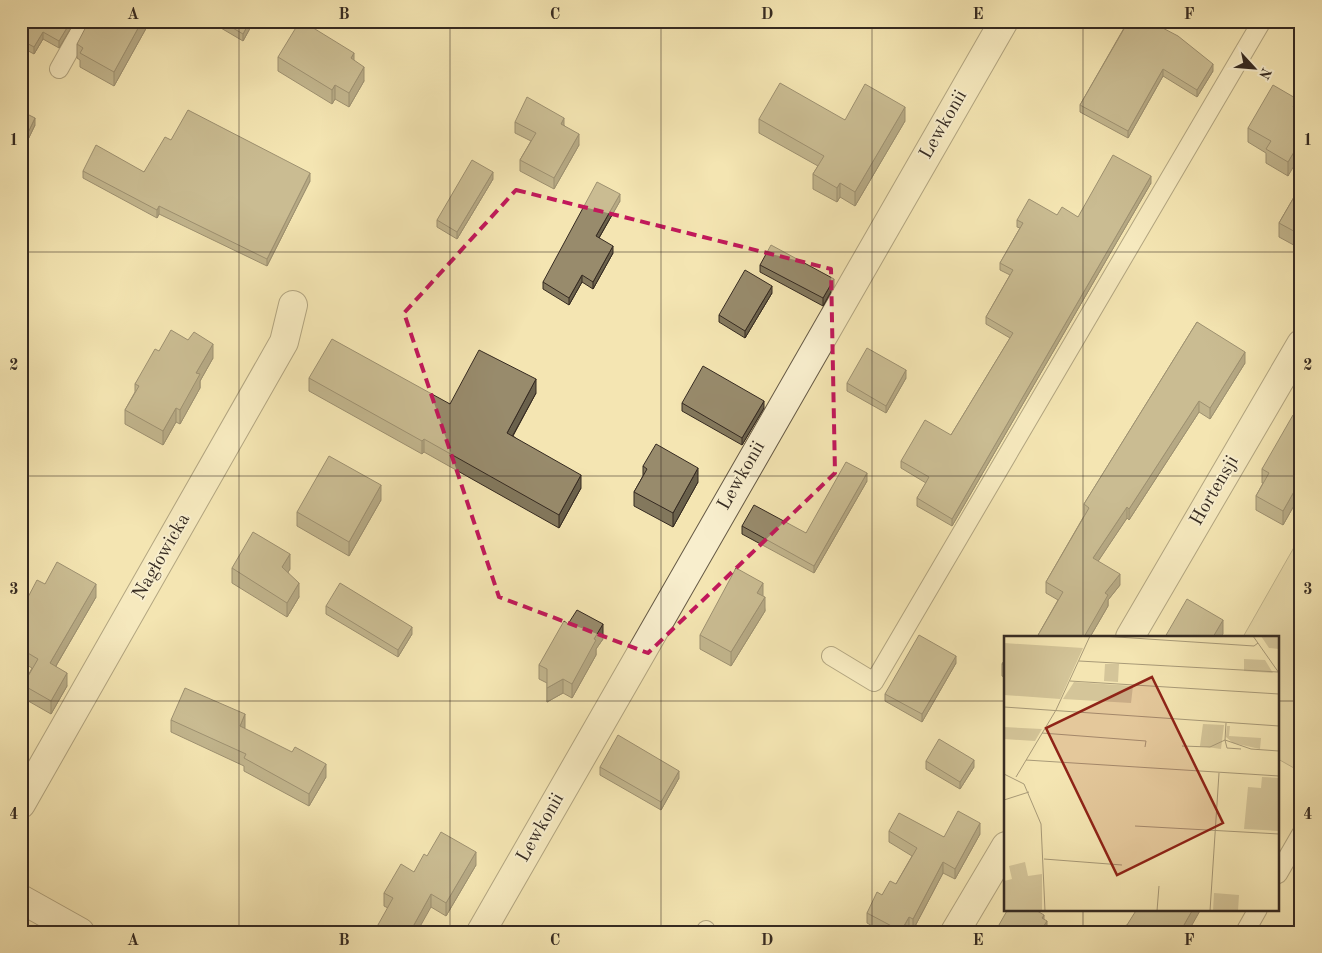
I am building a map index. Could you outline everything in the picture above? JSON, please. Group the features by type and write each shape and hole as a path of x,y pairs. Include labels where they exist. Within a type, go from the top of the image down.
{"street":[{"name":"Lewkonii","path":"481,932 1004,21"},
{"name":"Nagłowicka","path":"21,804 284,342 293,305"},
{"name":"Hortensji","path":"1131,636 1301,344"},
{"path":"955,932 1004,849"},
{"path":"21,898 80,932"}],"lane":[{"path":"59,69 86,21"},
{"path":"831,656 874,682 1262,21"},
{"path":"1280,871 1301,834"},
{"path":"1245,932 1257,910"}],"highlighted area":[{"path":"516,190 831,269 835,473 648,653 499,597 404,313"}],"shaded area":[{"path":"1301,535 1301,772 1280,760 1280,636 1244,636"}],"building":[{"path":"21,21 71,21 59,41 43,32 34,47 21,40"},
{"path":"89,21 142,21 114,72 80,53 83,48 77,44"},
{"path":"221,21 250,21 243,34"},
{"path":"300,21 354,53 351,58 364,67 349,93 335,85 332,90 278,57"},
{"path":"1126,21 1159,21 1157,25 1178,36 1213,64 1197,90 1163,69 1128,131 1080,105 1128,22"},
{"path":"780,83 845,120 865,84 905,107 855,192 840,183 837,188 813,174 824,156 759,119"},
{"path":"1273,85 1297,99 1293,107 1301,111 1301,140 1288,162 1266,149 1271,141 1248,128"},
{"path":"527,97 564,118 561,124 579,134 554,178 520,160 536,133 515,122"},
{"path":"188,110 310,173 267,259 159,206 157,210 83,171 96,145 144,172 165,137 171,140"},
{"path":"21,111 35,118 23,143 21,142"},
{"path":"1113,155 1151,176 952,519 917,498 929,477 901,461 925,420 951,435 1013,333 986,317 1013,270 1000,263 1023,223 1017,220 1029,199 1057,215 1062,207 1078,217"},
{"path":"472,160 493,172 457,232 437,220"},
{"path":"597,182 620,194 596,236 613,246 593,282 582,275 569,298 543,282"},
{"path":"1301,185 1301,235 1279,223"},
{"path":"771,245 834,279 823,298 760,265"},
{"path":"745,270 772,286 745,331 719,315"},
{"path":"1197,322 1245,352 1210,408 1199,401 1129,509 1127,507 1093,558 1120,574 1105,593 1108,595 1085,636 1038,636 1063,592 1046,582 1089,508 1084,504"},
{"path":"171,330 188,340 194,332 213,344 196,373 200,374 180,410 176,408 163,431 125,410 139,386 135,384 155,349 159,351"},
{"path":"332,339 450,404 479,350 536,379 507,433 581,475 559,515 424,439 422,441 309,378"},
{"path":"867,348 906,370 886,406 847,383"},
{"path":"703,366 764,401 742,438 682,403"},
{"path":"1293,415 1301,420 1301,485 1298,489 1296,488 1283,511 1256,496 1269,473 1262,469"},
{"path":"656,444 698,468 673,513 634,492 647,469 643,466"},
{"path":"329,456 381,485 349,542 297,512"},
{"path":"846,462 867,473 814,566 742,526 754,505 806,533"},
{"path":"253,532 290,554 282,567 299,583 287,603 232,568"},
{"path":"57,562 96,584 50,663 67,673 51,701 23,685 38,659 21,649 21,598 26,601 37,580 45,584"},
{"path":"736,568 763,583 757,593 765,597 731,652 700,635"},
{"path":"340,583 412,627 398,650 326,606"},
{"path":"1187,599 1223,620 1214,636 1166,636"},
{"path":"577,610 603,624 572,684 563,679 547,688 547,669 539,665 564,621 568,624"},
{"path":"919,635 956,656 922,714 885,694"},
{"path":"185,688 245,714 240,726 292,752 295,747 326,764 309,794 244,758 246,754 171,720"},
{"path":"618,735 679,771 661,802 600,767"},
{"path":"939,739 974,760 960,782 926,761"},
{"path":"958,811 980,823 955,869 943,862 913,919 909,917 901,931 867,913 877,892 882,895 890,881 896,884 917,848 889,831 899,813 944,837"},
{"path":"441,832 476,852 446,903 431,894 410,932 374,932 393,898 384,893 401,864 414,872 424,854 427,856"},
{"path":"1007,910 1036,910 1044,915 1042,918 1047,921 1040,932 995,932"},
{"path":"1136,910 1192,910 1180,932 1107,932 1127,925"},
{"path":"1296,920 1301,923 1301,932 1290,932"}]}
